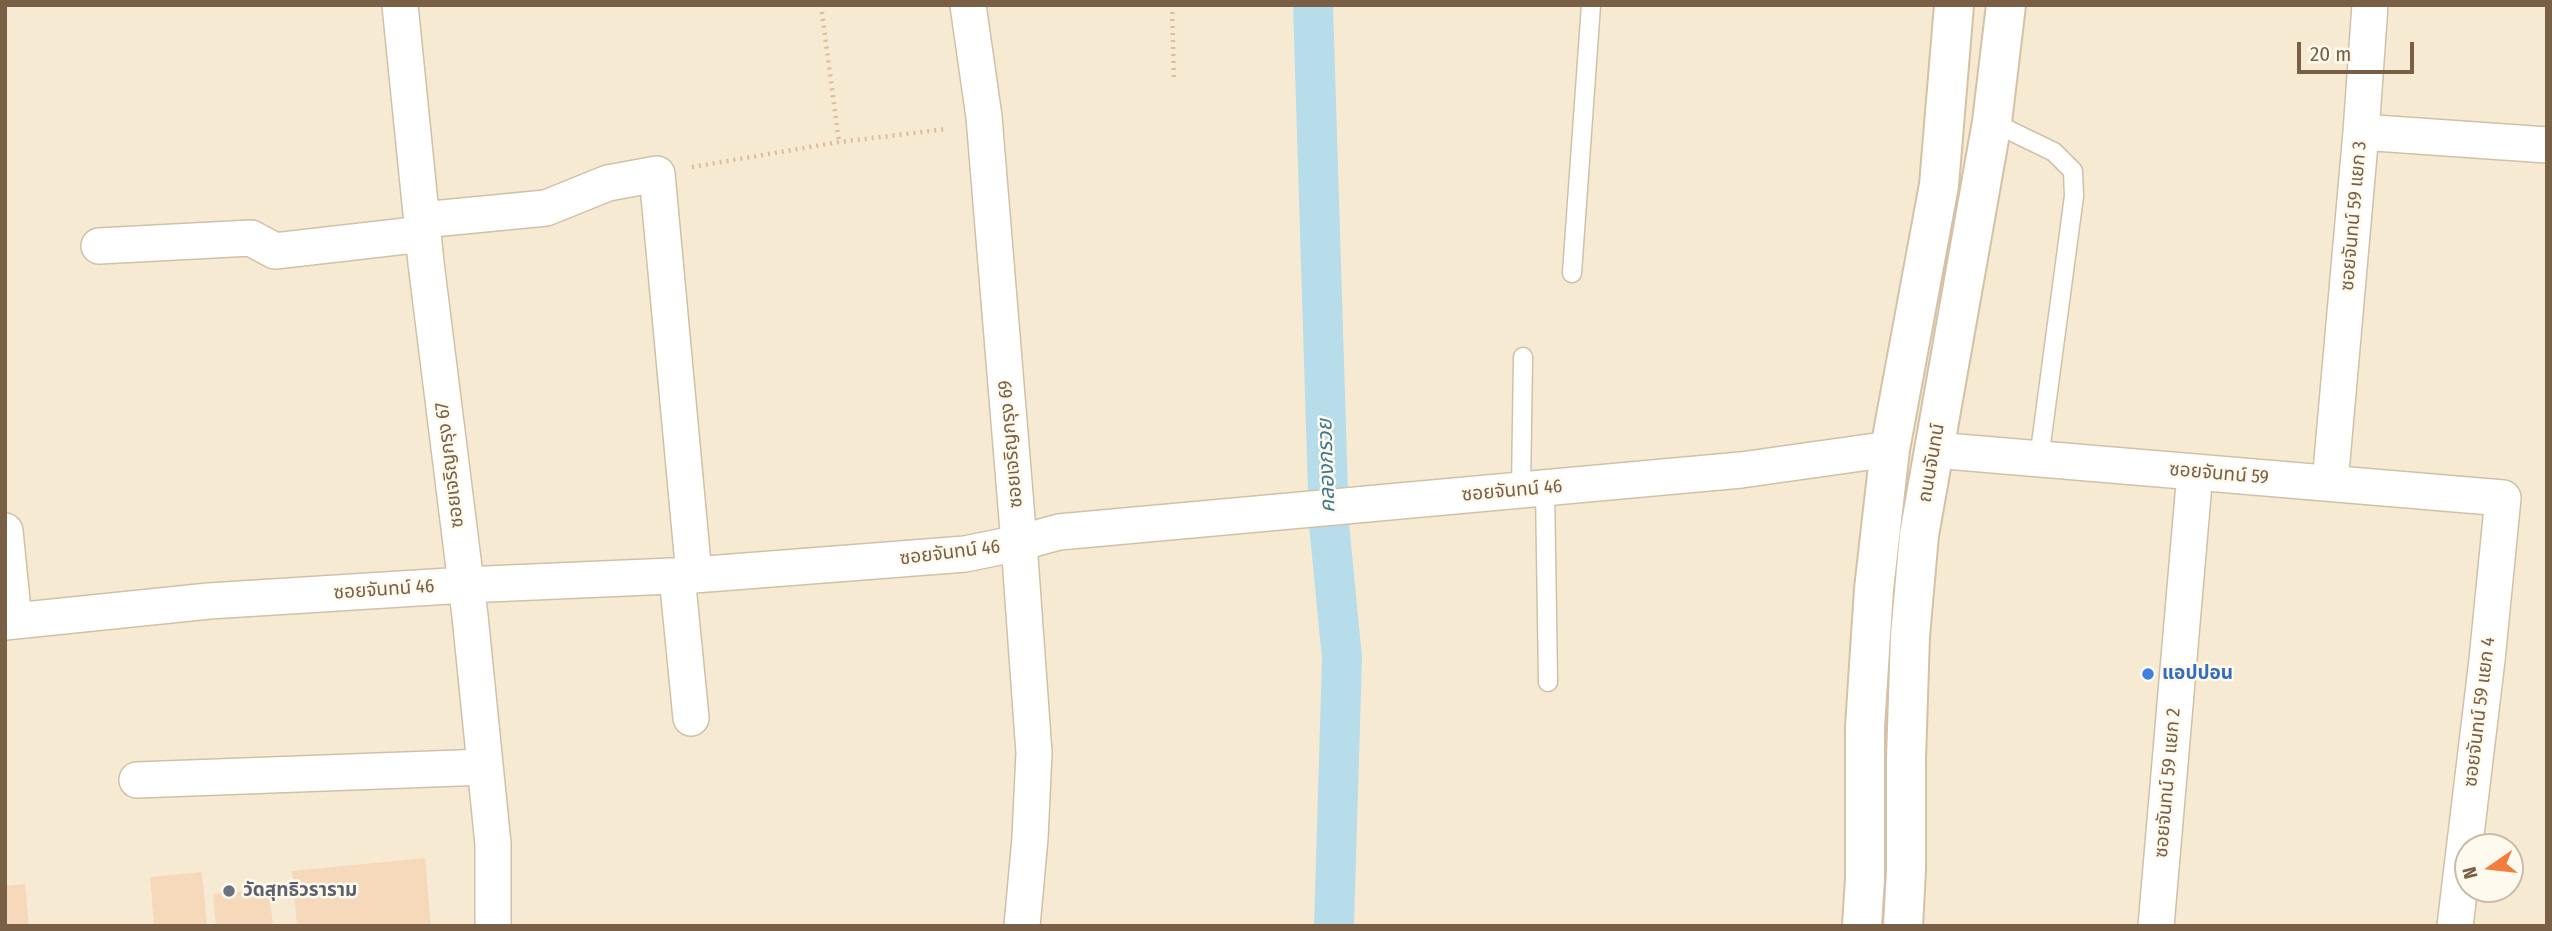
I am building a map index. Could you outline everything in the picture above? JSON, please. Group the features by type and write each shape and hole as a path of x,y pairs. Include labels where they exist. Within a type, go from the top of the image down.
{"main road":[{"path":"1862,926 1865,878 1865,727 1874,589 1891,449 1939,185 1954,5"},
{"name":"ถนนจันทน์","path":"1903,926 1910,636 1919,535 1992,122 2006,5"},
{"path":"1891,449 1934,450"}],"street":[{"name":"ซอยเจริญกรุง 67","path":"400,5 422,227 485,766 492,844 493,926"},
{"name":"ซอยเจริญกรุง 69","path":"968,5 984,117 1020,543 1034,753 1022,926"},
{"path":"2361,132 2370,5"},
{"name":"ซอยจันทน์ 59 แยก 3","path":"2330,483 2361,132 2547,145"},
{"path":"99,246 251,238 275,251 546,208 608,183 657,174 686,575 691,718"},
{"name":"ซอยจันทน์ 46","path":"9,622 209,600 686,575 965,554 1059,532 1741,470 1891,449"},
{"name":"ซอยจันทน์ 59","path":"1934,450 2503,498"},
{"name":"ซอยจันทน์ 59 แยก 2","path":"2156,926 2194,472"},
{"name":"ซอยจันทน์ 59 แยก 4","path":"2455,926 2487,660 2503,498"},
{"path":"5,531 9,622"},
{"path":"137,780 485,766"}],"lane":[{"path":"1572,273 1591,5"},
{"path":"1992,122 2054,152 2073,171 2074,196 2039,459"},
{"path":"1523,357 1548,682"}],"path":[{"path":"821,5 839,142"},
{"path":"1172,5 1174,79"},
{"path":"657,174 839,142 955,128"}],"shaded area":[{"path":"5,5 2547,5 2547,926 5,926"}],"building":[{"path":"425,858 431,926 297,926 292,871"},
{"path":"202,872 207,926 154,926 150,877"},
{"path":"25,884 29,926 5,926 5,886"},
{"path":"269,889 273,926 216,926 213,894"}],"waterway":[{"name":"คลองกรวย","path":"1313,5 1329,524 1342,658 1334,926"}],"place":[{"name":"แอปปอน","path":"2148,674"},
{"name":"วัดสุทธิวราราม","path":"229,891"}]}
